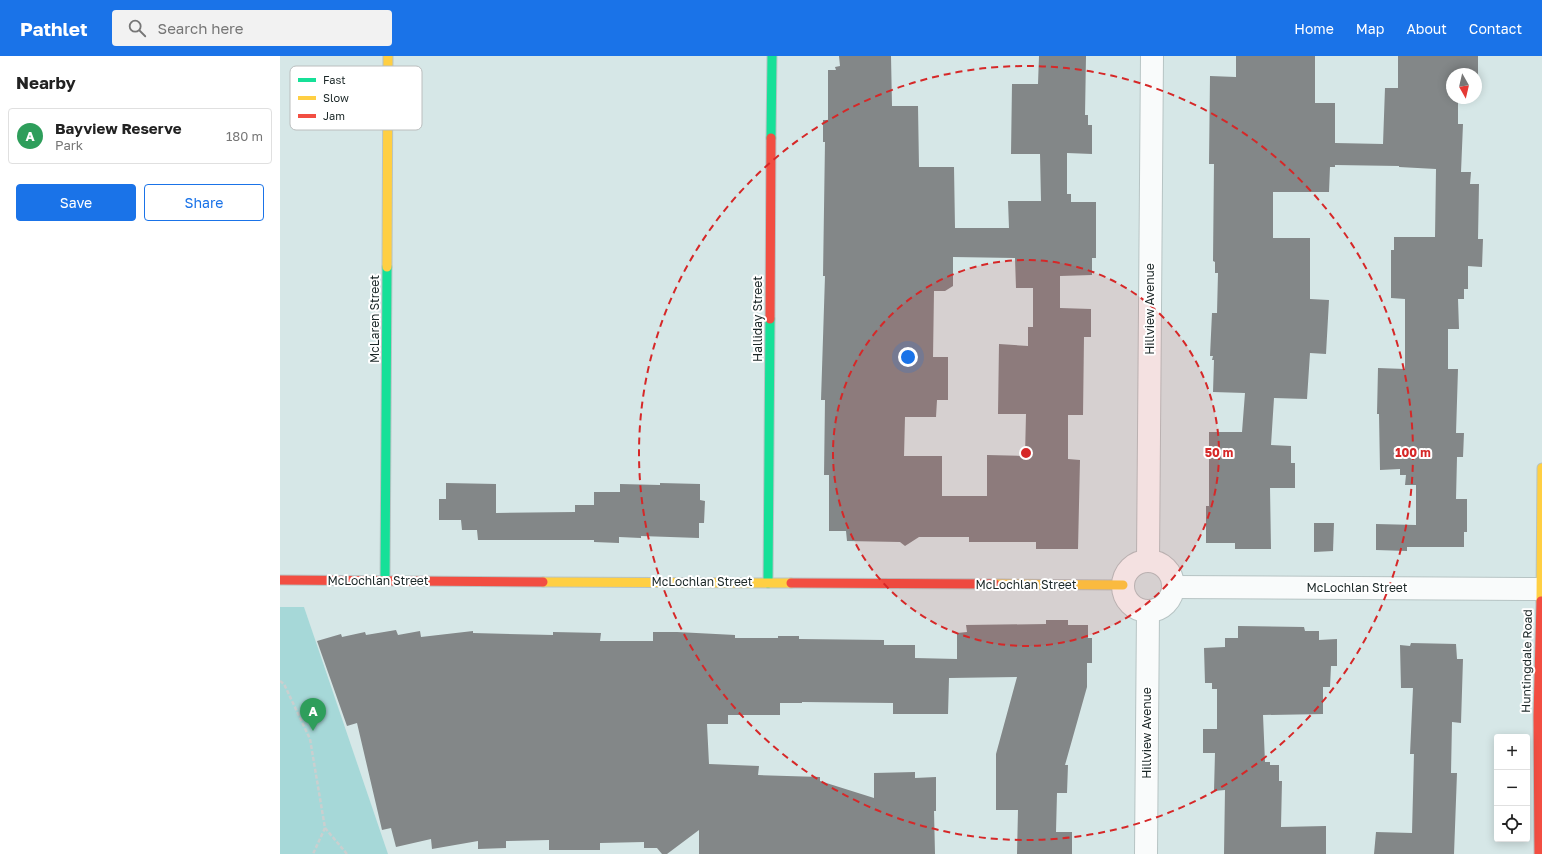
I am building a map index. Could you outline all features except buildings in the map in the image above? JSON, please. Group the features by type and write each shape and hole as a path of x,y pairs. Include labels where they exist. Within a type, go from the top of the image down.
{"street":[{"name":"McLaren Street","path":"388,56 388,66"},
{"name":"Halliday Street","path":"768,583 772,56"},
{"name":"Hillview Avenue","path":"1148,562 1152,56"},
{"name":"McLaren Street","path":"385,581 388,130"},
{"name":"Huntingdale Road","path":"1539,854 1541,831 1538,716 1542,468"},
{"path":"1148,562 1157,563 1164,567 1170,574 1173,587 1171,596 1166,603 1159,608 1148,611 1139,610 1131,605 1126,598 1123,585 1125,577 1136,564 1148,562"},
{"name":"McLochlan Street","path":"280,580 1123,585"},
{"name":"McLochlan Street","path":"1173,587 1541,589"},
{"name":"Hillview Avenue","path":"1146,854 1148,611"}],"path":[{"path":"280,681 284,684 310,739 325,828 347,854"},
{"path":"313,854 325,828"}],"shaded area":[{"path":"280,607 304,607 388,854 280,854"}],"traffic: fast":[{"path":"771,138 772,56"},
{"path":"385,581 387,267"},
{"path":"768,583 770,319"}],"traffic: slow":[{"path":"388,56 388,66"},
{"path":"387,267 388,130"},
{"path":"1541,601 1542,468"},
{"path":"543,582 791,583"},
{"path":"995,584 1123,585"}],"traffic: jam":[{"path":"770,319 771,138"},
{"path":"280,580 543,582"},
{"path":"791,583 995,584"},
{"path":"1539,854 1538,716 1541,601"}],"place":[{"name":"Bayview Reserve","path":"313,731"}]}
